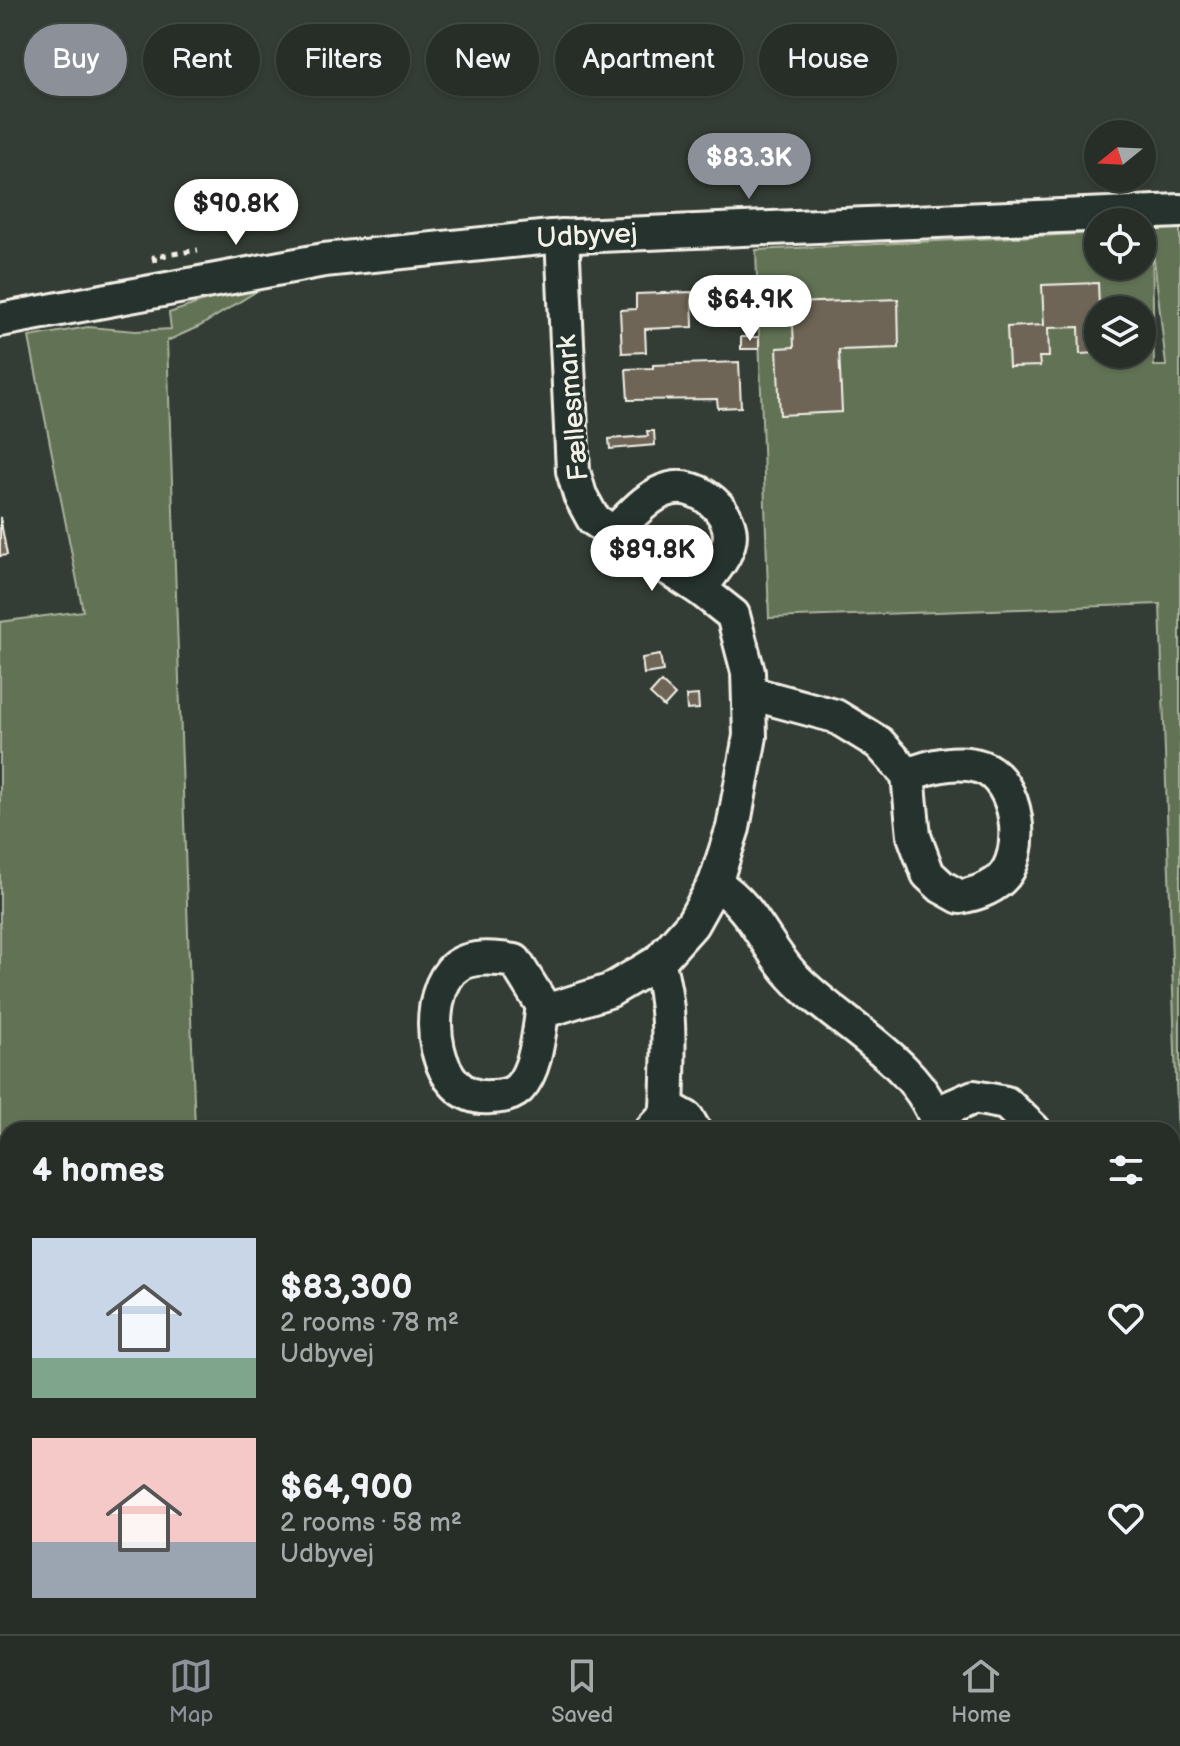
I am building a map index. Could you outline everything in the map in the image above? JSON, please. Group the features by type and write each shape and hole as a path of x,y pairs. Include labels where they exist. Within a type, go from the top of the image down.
{"street":[{"name":"Udbyvej","path":"0,320 324,260 562,236 1180,211"},
{"name":"Fællesmark","path":"543,1006 555,1008 609,991 658,962 692,924 715,883 733,828 750,736 748,672 733,615 700,589 612,534 593,519 580,495 573,471 562,236"},
{"path":"612,534 644,503 671,488 698,491 723,512 731,530 729,546 700,589"},
{"path":"750,693 835,716 879,743 908,775"},
{"path":"715,883 735,895 784,966 813,998 878,1046 909,1077 937,1122 974,1097 1006,1103 1026,1122"},
{"path":"658,962 665,984 669,1035 659,1118 687,1118 689,1122"}],"green space":[{"path":"1180,226 1180,1122 1177,1122 1160,604 769,618 756,250 1084,234 1084,280 1153,280 1153,296 1084,296 1084,368 1156,368 1166,365 1156,276 1156,227"},
{"path":"265,286 200,326 167,341 195,1122 0,1122 0,622 83,611 29,337 88,327 136,331 171,329 169,313 228,293"}],"building":[{"path":"1098,283 1099,296 1084,296 1084,354 1080,354 1079,327 1048,328 1049,357 1039,357 1040,366 1009,367 1007,327 1044,325 1042,285"},
{"path":"692,292 693,327 645,329 646,352 622,353 620,310 636,309 636,294"},
{"path":"898,299 899,348 839,350 842,412 780,415 777,348 794,347 792,303"},
{"path":"741,337 759,337 759,349 741,349"},
{"path":"739,362 741,407 718,408 717,399 628,400 626,369"},
{"path":"647,431 654,431 655,445 610,449 609,439 648,436"},
{"path":"0,517 7,555 0,556"},
{"path":"660,655 663,671 644,674 642,658"},
{"path":"661,682 675,695 664,707 650,694"},
{"path":"698,695 699,709 687,710 686,696"}]}
